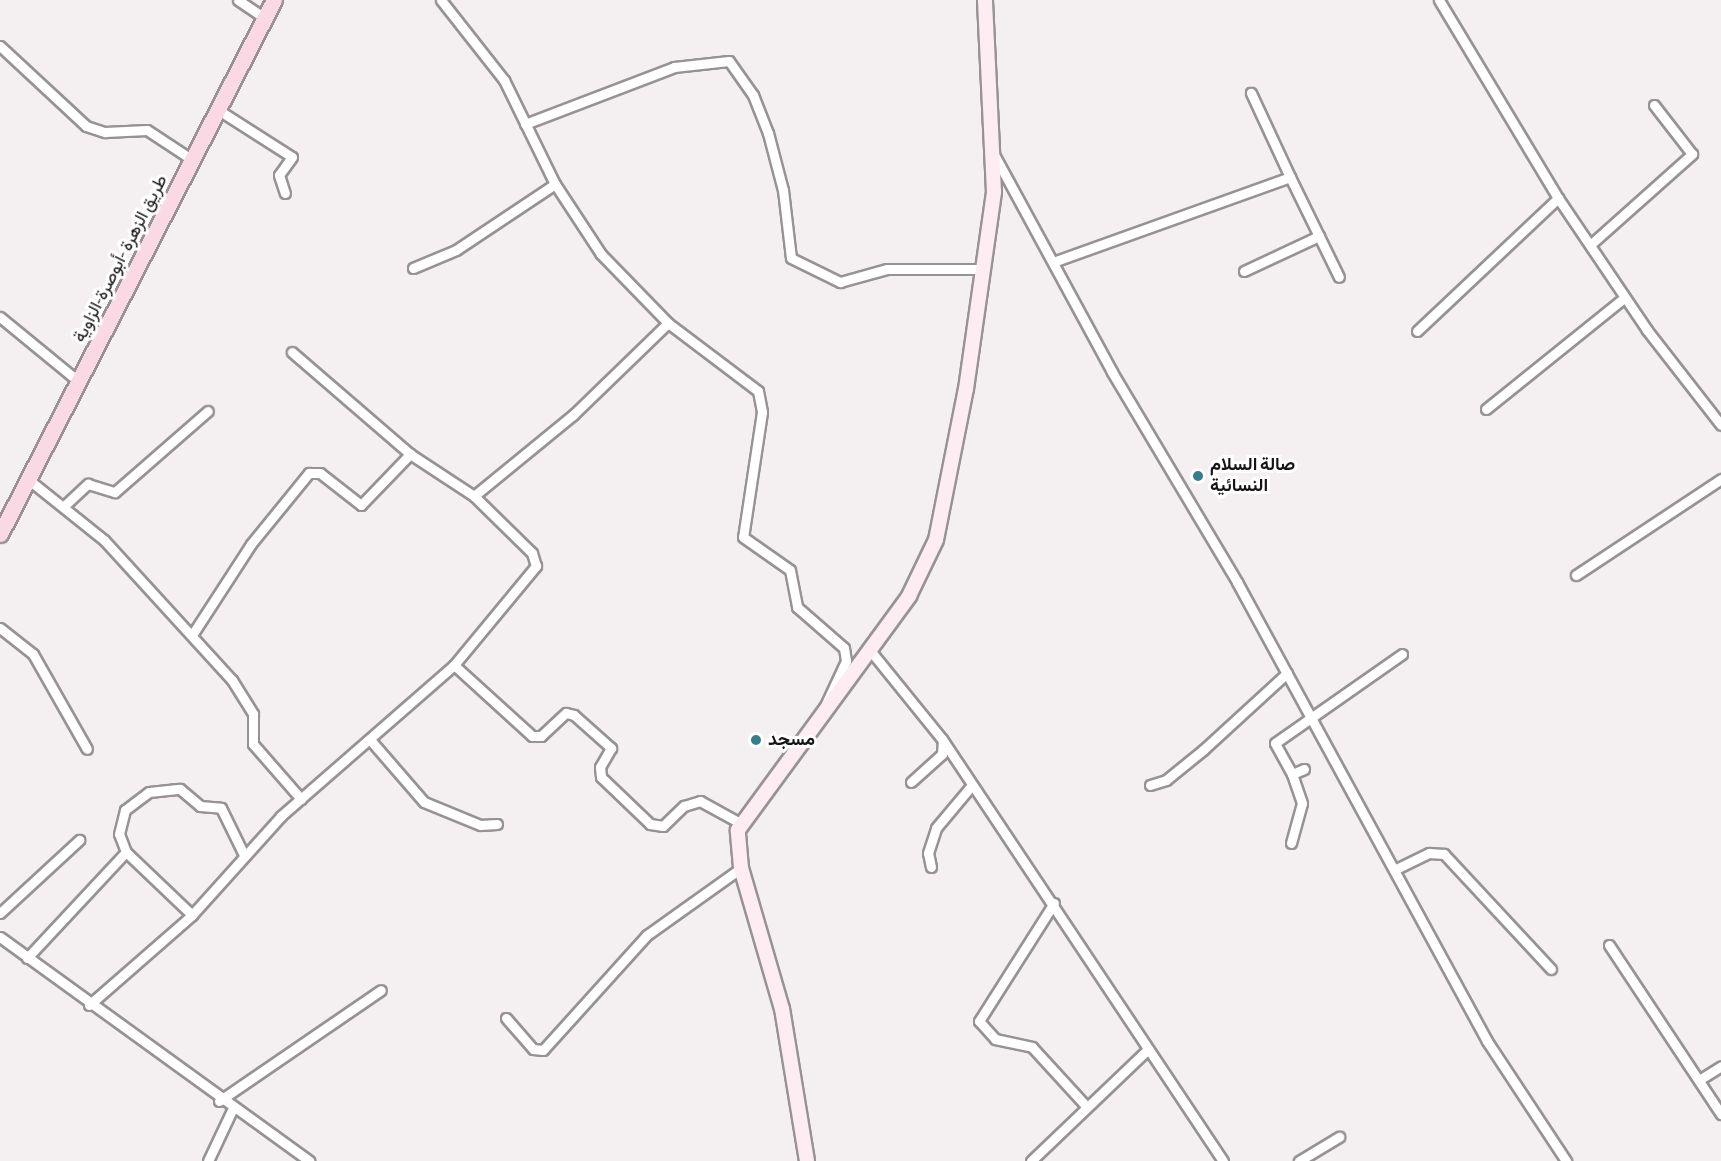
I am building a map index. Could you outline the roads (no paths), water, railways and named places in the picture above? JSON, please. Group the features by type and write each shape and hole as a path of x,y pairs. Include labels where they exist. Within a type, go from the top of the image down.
{"main road":[{"name":"طريق الزهرة -أبوصرة-الزاوية","path":"0,534 220,111 274,0"},
{"path":"807,1161 782,1009 741,868 736,843 740,823 916,584 938,531 984,269 996,158 986,0"}],"street":[{"path":"238,0 266,18"},
{"path":"441,0 494,65 555,184 601,254 668,322 751,384 762,400 743,537 786,565 797,607 844,648 846,661 824,708"},
{"path":"1439,0 1558,198 1624,298 1721,425"},
{"path":"0,46 86,126 105,132 147,130 194,161"},
{"path":"525,124 674,67 729,61 744,78 768,132 782,181 791,258 840,282 887,269 984,269"},
{"path":"1251,93 1339,277"},
{"path":"1590,245 1692,154 1654,105"},
{"path":"220,111 292,157 279,175 285,193"},
{"path":"996,158 1396,869 1487,1041 1566,1161"},
{"path":"1053,262 1290,177"},
{"path":"413,268 456,250 555,184"},
{"path":"1417,331 1558,198"},
{"path":"1244,271 1319,236"},
{"path":"1486,409 1624,298"},
{"path":"1,315 79,382"},
{"path":"474,496 573,415 668,322"},
{"path":"89,1005 192,915 244,855 301,799 372,742 454,665 536,566 532,553 474,496 410,454 292,352"},
{"path":"64,506 88,484 115,492 208,411"},
{"path":"192,634 251,544 309,473 320,472 361,505 410,454"},
{"path":"1576,575 1721,479"},
{"path":"29,480 64,506 192,634 239,689 253,714 254,744 301,799"},
{"path":"0,628 33,654 87,748"},
{"path":"869,649 942,739 1054,903 1147,1050 1223,1161"},
{"path":"1291,843 1302,802 1292,774 1275,743 1402,654"},
{"path":"454,665 532,736 541,736 566,713 574,716 611,748 600,767 601,777 650,824 663,826 684,806 700,801 740,823"},
{"path":"1150,785 1166,780 1203,750 1287,673"},
{"path":"911,782 942,754 942,739"},
{"path":"372,742 424,802 480,825 497,824"},
{"path":"1292,774 1304,769"},
{"path":"931,867 928,852 936,828 972,785"},
{"path":"192,915 126,852 119,834 125,810 149,792 180,789 200,807 220,808 244,855"},
{"path":"0,913 79,840"},
{"path":"27,958 126,852"},
{"path":"1396,869 1429,853 1444,854 1551,969"},
{"path":"506,1018 533,1049 543,1050 647,935 741,868"},
{"path":"1054,903 979,1021 995,1039 1032,1047 1087,1107"},
{"path":"0,937 219,1101 309,1161"},
{"path":"1609,945 1721,1114"},
{"path":"219,1101 381,990"},
{"path":"1031,1161 1147,1050"},
{"path":"1699,1080 1721,1066"},
{"path":"208,1161 232,1110"},
{"path":"1299,1161 1339,1137"}],"place":[{"name":"صالة السلام النسائية","path":"1198,476"},
{"name":"مسجد","path":"756,740"}]}
